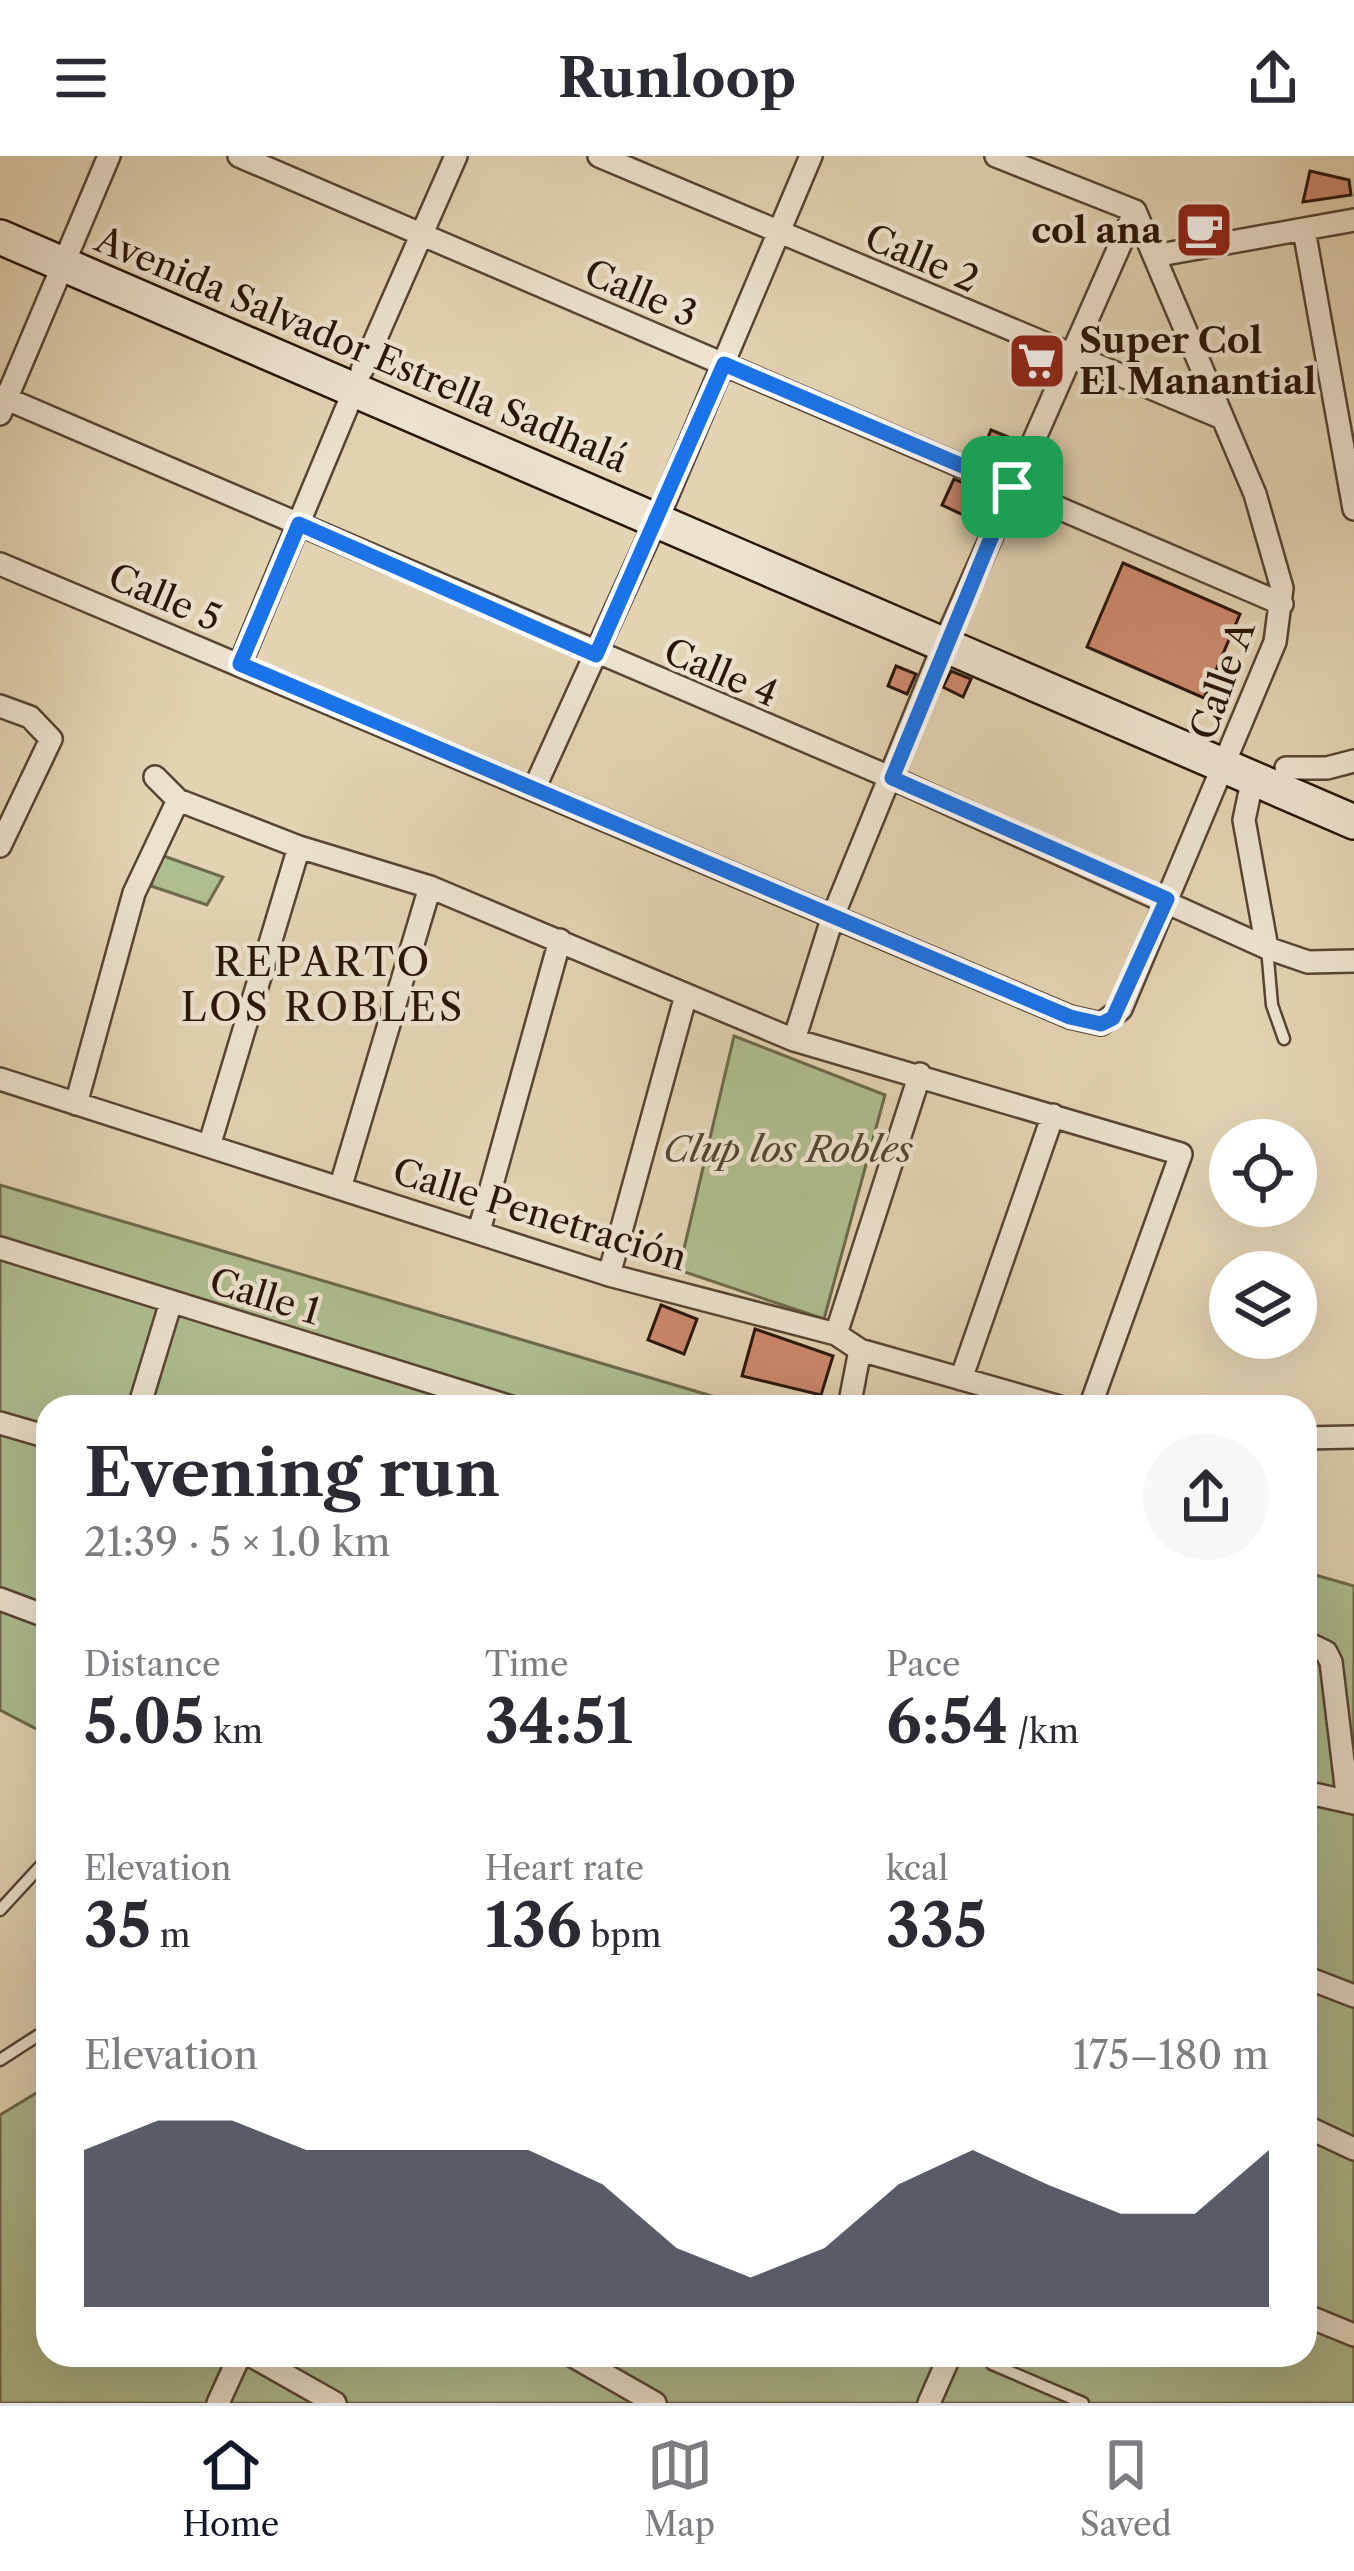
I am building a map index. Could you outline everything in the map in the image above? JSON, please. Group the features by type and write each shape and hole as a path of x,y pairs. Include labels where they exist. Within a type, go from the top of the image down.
{"main road":[{"name":"Avenida Salvador Estrella Sadhalá","path":"0,214 69,255 948,634 1238,763 1354,822"},
{"name":"Avenida Salvador Estrella Sadhalá","path":"0,237 69,255"},
{"name":"Avenida Salvador Estrella Sadhalá","path":"1238,763 1286,768 1354,797"}],"street":[{"path":"2,403 109,156"},
{"name":"Calle 3","path":"239,156 1282,604"},
{"path":"240,664 456,156"},
{"name":"Calle 2","path":"598,156 1220,417"},
{"path":"534,789 661,508 811,156"},
{"path":"794,1040 833,916 948,634 1067,356 1135,212 996,156"},
{"name":"Calle A","path":"1101,1024 1120,1009 1167,899 1238,763 1282,604 1270,534 1135,212"},
{"path":"1154,256 1354,220"},
{"path":"1304,230 1354,509"},
{"name":"Calle 4","path":"2,403 299,524 892,778 1267,948 1308,962 1354,961"},
{"name":"Calle 5","path":"0,564 1070,1017 1101,1024"},
{"path":"0,706 30,717 52,739 0,846"},
{"path":"1286,768 1333,768 1354,761"},
{"path":"1238,763 1267,948"},
{"path":"155,777 178,800 299,847 430,887 794,1040 1181,1154 1094,1395"},
{"path":"76,1104 134,893 178,800"},
{"path":"211,1143 299,847"},
{"path":"341,1185 430,887"},
{"path":"479,1231 560,940"},
{"path":"609,1274 686,995"},
{"path":"836,1334 920,1074"},
{"name":"Calle Penetración","path":"0,1079 609,1274 836,1334 860,1350 1018,1395"},
{"path":"961,1379 1053,1115"},
{"name":"Calle 1","path":"0,1248 458,1395"},
{"path":"143,1395 171,1302"},
{"path":"851,1395 860,1350"},
{"path":"0,1423 36,1434"},
{"path":"1317,1438 1354,1437"},
{"path":"0,1599 36,1612"},
{"path":"1317,1648 1331,1662 1351,1803 1317,1795"},
{"path":"1317,1981 1354,1996"},
{"path":"1317,2132 1354,2149"},
{"path":"1317,2320 1354,2335"},
{"path":"218,2403 234,2367"},
{"path":"271,2367 335,2403"},
{"path":"592,2367 655,2403"},
{"path":"929,2403 945,2367"}],"lane":[{"path":"1267,948 1272,1005 1284,1039"},
{"path":"0,1910 36,1871"},
{"path":"0,2060 36,2037"},
{"path":"999,2367 1083,2403"}],"green space":[{"path":"161,855 223,877 207,905 151,886"},
{"name":"Clup los Robles","path":"734,1036 885,1095 824,1319 679,1270"},
{"path":"0,1185 709,1395 36,1395 36,1729 0,1710"},
{"path":"1317,1575 1354,1586 1354,2403 0,2403 0,2115 36,2093 36,2367 1317,2367"}],"building":[{"path":"1310,171 1349,180 1351,195 1303,202"},
{"path":"991,430 1016,440 1010,455 985,445"},
{"path":"954,479 990,495 978,522 942,505"},
{"path":"1123,563 1240,614 1204,698 1087,647"},
{"path":"896,666 916,674 907,694 888,686"},
{"path":"951,671 971,679 963,697 943,687"},
{"path":"661,1305 697,1319 684,1354 648,1340"},
{"path":"755,1329 833,1356 821,1395 742,1376"}],"place":[{"name":"col ana","path":"1204,230"},
{"name":"Super Col El Manantial","path":"1037,361"}],"district":[{"name":"REPARTO LOS ROBLES","path":"323,984"}],"route":[{"path":"724,364 1012,487 892,778 1167,899 1120,1009 1101,1024 1070,1017 240,664 299,524 596,655 724,364"}]}
